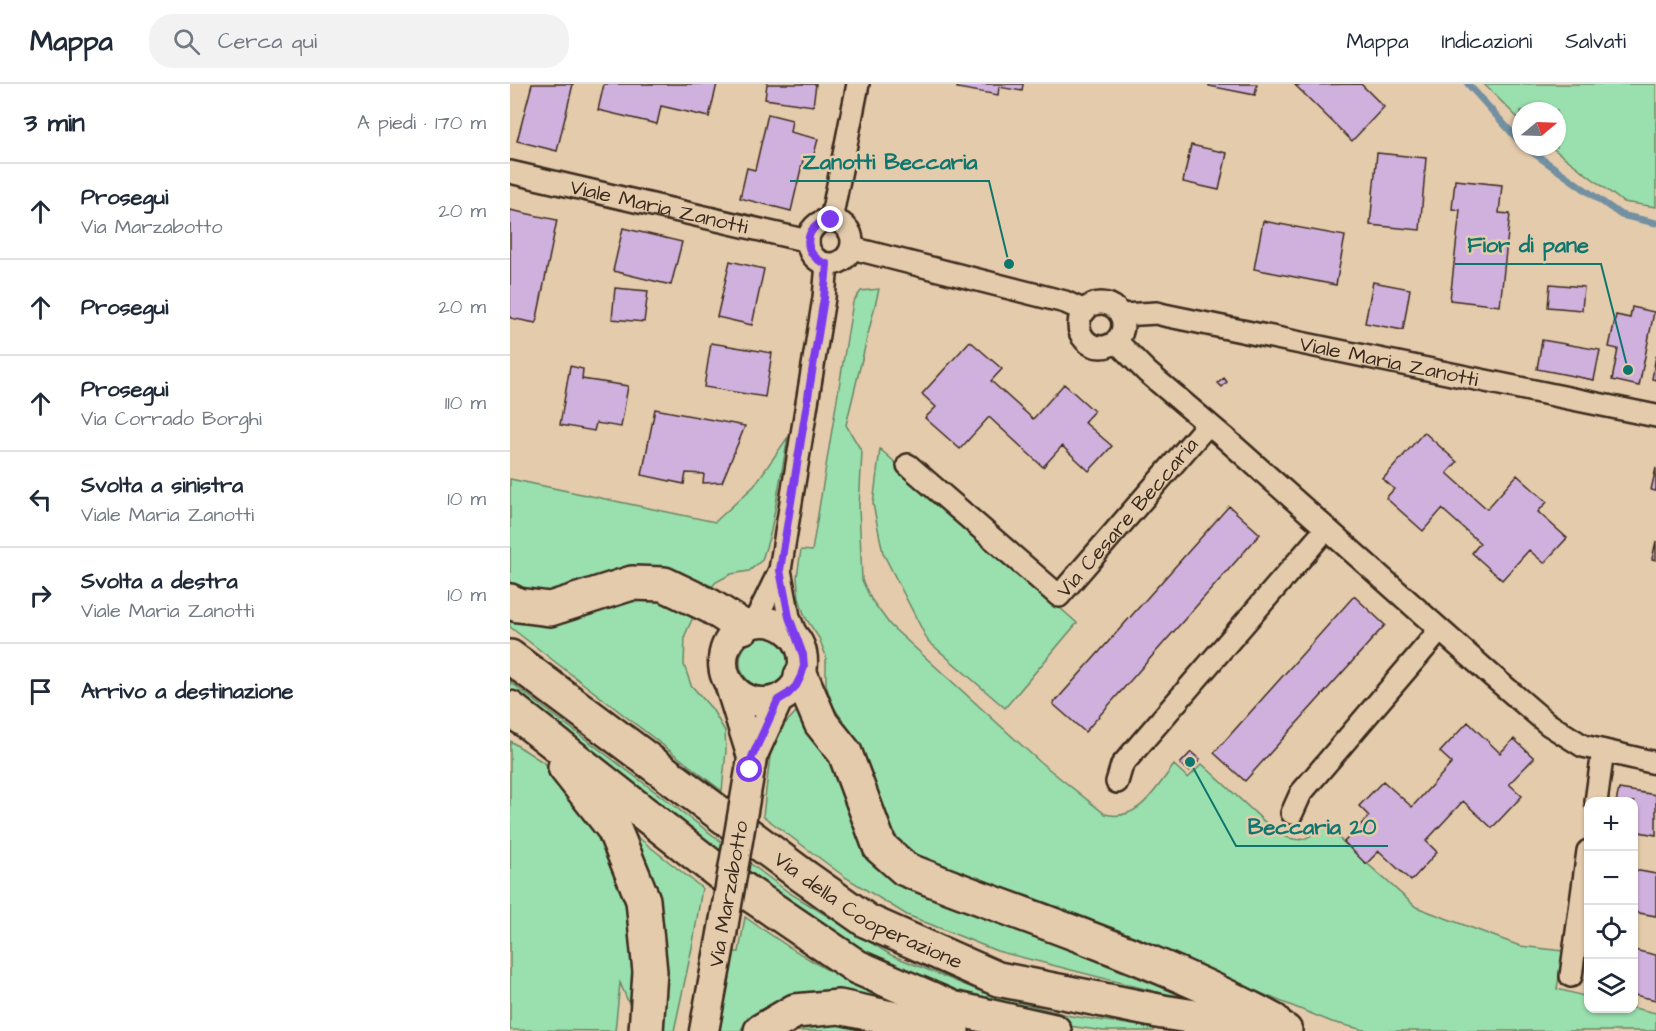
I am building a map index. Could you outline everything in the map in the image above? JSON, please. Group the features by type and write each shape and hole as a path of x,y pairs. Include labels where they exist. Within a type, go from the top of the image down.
{"highway":[{"path":"510,601 518,605 550,609 632,583 664,584 749,625"},
{"name":"Via della Cooperazione","path":"510,657 867,921 998,980 1163,1012 1285,1031"},
{"path":"800,660 821,723 845,753 880,847 906,869 1148,961 1230,997 1292,1031"},
{"path":"514,711 565,767 614,829 643,900 650,972 646,1031"},
{"path":"514,711 725,877 857,967 952,1008 1054,1031"},
{"path":"761,1031 795,1011 839,1007 952,1031"}],"street":[{"path":"831,220 858,84"},
{"name":"Viale Maria Zanotti","path":"510,172 808,241"},
{"path":"831,220 846,226 851,233 852,248 842,261 827,264 817,260 812,254 808,241 811,231 819,223 831,220"},
{"name":"Viale Maria Zanotti","path":"852,248 1065,302 1084,310 1102,303 1110,304 1122,315 1157,313 1656,416"},
{"path":"780,570 749,625 730,641 723,659 724,672 729,684 738,694 764,703 778,700 796,686 800,660 780,570 822,310 827,264"},
{"path":"1084,310 1079,324 1081,335 1087,343 1098,348 1105,348 1117,342 1124,325 1122,315"},
{"name":"Via Cesare Beccaria","path":"1117,342 1147,372 1548,724 1583,746 1656,763"},
{"name":"Via Cesare Beccaria","path":"908,465 1059,596 1208,424"},
{"path":"1117,782 1122,765 1326,529"},
{"path":"749,625 768,622 781,626 792,634 800,660"},
{"path":"1293,813 1301,793 1440,630"},
{"name":"Via Marzabotto","path":"729,684 751,764"},
{"name":"Via Marzabotto","path":"704,1031 751,764 778,700"},
{"path":"1597,797 1603,751"},
{"path":"1570,976 1584,879"}],"green space":[{"path":"1484,84 1656,84 1656,207 1623,202 1563,156 1566,156 1566,102 1512,102 1512,112"},
{"path":"879,289 846,425 862,452 859,506 862,580 871,599 890,625 1040,762 1105,814 1117,815 1137,809 1153,793 1174,765 1188,778 1202,764 1278,834 1298,840 1307,838 1324,825 1416,907 1520,946 1563,951 1557,989 1584,996 1584,1013 1638,1013 1638,1009 1656,1013 1656,1031 1368,1031 1332,1022 912,853 892,832 859,743 832,705 826,684 826,656 819,638 805,617 799,598 797,577 801,550 812,551 853,302 861,291"},
{"path":"788,437 771,531 762,560 749,571 731,574 716,582 707,592 678,572 658,566 553,592 528,592 510,583 510,479 715,522 754,486"},
{"path":"880,449 1077,623 1005,708 928,641 883,553 873,504"},
{"path":"649,597 695,613 685,635 684,665 691,685 712,709 725,731 726,751 722,791 510,627 510,618 540,625 565,623 630,598"},
{"path":"760,637 770,637 783,644 790,657 790,667 783,680 770,687 760,687 751,683 744,676 740,667 740,657 744,648 751,641"},
{"path":"510,682 788,892 891,955 985,993 1071,1016 1155,1028 1154,1031 1104,1031 1069,1026 981,1002 887,964 782,900 510,695"},
{"path":"798,710 835,763 901,882 1200,1003 997,951 907,915 845,877 763,816 770,756 780,729"},
{"path":"510,741 543,762 599,831 630,903 637,969 634,1015 620,983 615,1031 510,1030"},
{"path":"630,831 702,888 674,1031 658,1031 665,952 663,921 654,886"},
{"path":"745,917 815,963 888,1002 838,993 807,993 776,1003 760,1012 751,1018 740,1031 719,1031 733,952 739,952"},
{"path":"836,1022 876,1031 788,1031 800,1025"}],"building":[{"path":"532,84 573,84 557,151 517,141"},
{"path":"604,84 717,84 709,117 661,106 657,124 598,110"},
{"path":"767,84 816,84 813,106 765,99"},
{"path":"958,84 1023,84 1022,91 999,87 998,95 957,88"},
{"path":"1209,84 1257,84 1255,95 1209,86"},
{"path":"1361,84 1384,107 1352,141 1295,85"},
{"path":"768,114 792,120 790,132 818,139 813,158 804,156 791,211 740,198 747,168 755,170"},
{"path":"1191,145 1227,153 1219,190 1183,182"},
{"path":"1377,153 1426,158 1420,230 1370,225"},
{"path":"1455,180 1502,185 1499,213 1510,214 1500,306 1450,300 1460,210 1452,209"},
{"path":"510,210 557,220 536,323 510,318"},
{"path":"1263,221 1345,236 1336,285 1254,269"},
{"path":"623,228 682,242 671,285 613,271"},
{"path":"730,261 764,269 752,325 717,317"},
{"path":"1373,282 1410,289 1403,330 1365,323"},
{"path":"1550,284 1584,287 1582,310 1548,307"},
{"path":"615,288 648,291 644,322 612,319"},
{"path":"1632,307 1654,312 1639,386 1612,380 1618,349 1609,347 1616,315 1630,318"},
{"path":"1542,340 1600,350 1594,380 1537,369"},
{"path":"970,341 1002,369 991,381 1033,419 1064,384 1094,411 1084,422 1112,446 1089,471 1062,446 1043,467 989,417 960,449 925,418 936,407 922,394"},
{"path":"711,343 772,353 765,397 704,387"},
{"path":"1656,356 1656,380 1652,379"},
{"path":"570,366 583,369 582,379 628,386 621,427 596,423 594,431 560,425"},
{"path":"1224,378 1227,382 1222,387 1218,383"},
{"path":"655,409 745,426 722,482 703,483 704,474 686,473 684,484 642,475"},
{"path":"1424,432 1457,462 1447,473 1487,509 1517,475 1547,502 1538,512 1567,538 1544,563 1529,550 1502,580 1472,553 1480,543 1442,509 1423,531 1386,498 1394,489 1383,479"},
{"path":"1656,468 1656,491 1651,490"},
{"path":"1229,506 1260,534 1085,732 1053,704"},
{"path":"1656,541 1656,560 1652,559"},
{"path":"1354,596 1385,625 1245,781 1214,753"},
{"path":"1468,722 1500,753 1514,739 1534,758 1509,784 1522,796 1492,828 1463,801 1426,841 1437,852 1411,881 1379,851 1366,864 1344,842 1369,816 1359,806 1383,781 1412,807 1452,763 1440,752"},
{"path":"1191,752 1200,760 1189,771 1180,764"},
{"path":"1619,789 1656,795 1656,835 1638,832 1638,797 1617,797"},
{"path":"1638,871 1656,874 1656,916 1638,913"},
{"path":"1638,951 1656,955 1656,1000 1638,996"}],"waterway":[{"path":"1468,84 1512,133"},
{"path":"1538,156 1621,215 1656,223"}],"place":[{"name":"Zanotti Beccaria","path":"1009,264"},
{"name":"Fior di pane","path":"1628,370"},
{"name":"Beccaria 20","path":"1190,762"}],"route":[{"path":"750,770 752,757 778,700 796,686 804,666 803,655 789,617 780,570 824,298 827,264 817,260 812,254 808,241 811,231 819,223 831,220"}]}
